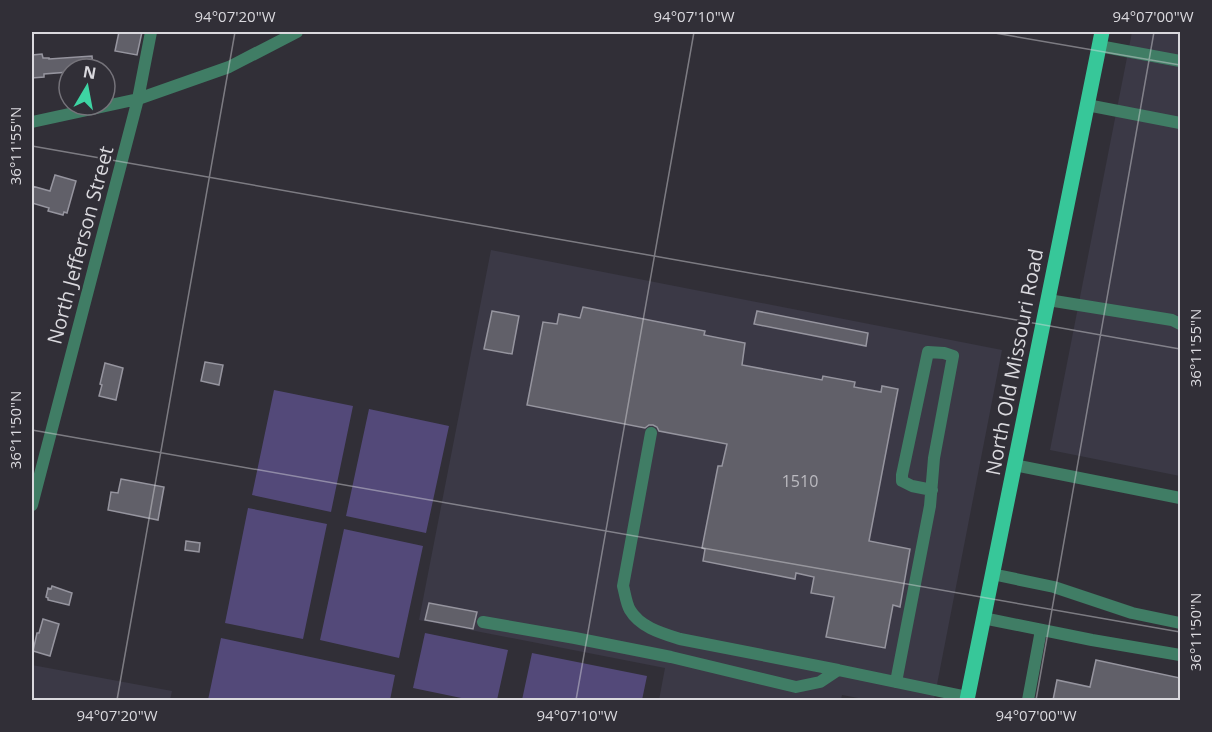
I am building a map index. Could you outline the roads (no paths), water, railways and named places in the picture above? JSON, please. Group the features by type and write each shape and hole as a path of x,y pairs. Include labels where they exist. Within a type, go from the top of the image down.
{"main road":[{"name":"North Old Missouri Road","path":"967,699 1100,39"}],"street":[{"name":"North Jefferson Street","path":"32,505 138,99 151,32"},
{"path":"32,122 138,99 229,67 297,32"},
{"path":"1100,39 1180,61"},
{"path":"1087,105 1180,123"},
{"path":"1048,300 1172,320 1180,324"},
{"path":"896,682 930,506 932,490 934,458 953,356 928,352 902,481 912,486 932,490"},
{"path":"651,433 623,586 629,609 641,622 658,632 680,639 896,682 967,699"},
{"path":"1014,465 1180,498"},
{"path":"992,574 1054,587 1132,613 1180,623"},
{"path":"983,618 1180,656"},
{"path":"483,622 671,657 796,687 820,682 838,670"},
{"path":"1028,700 1041,630"}]}
